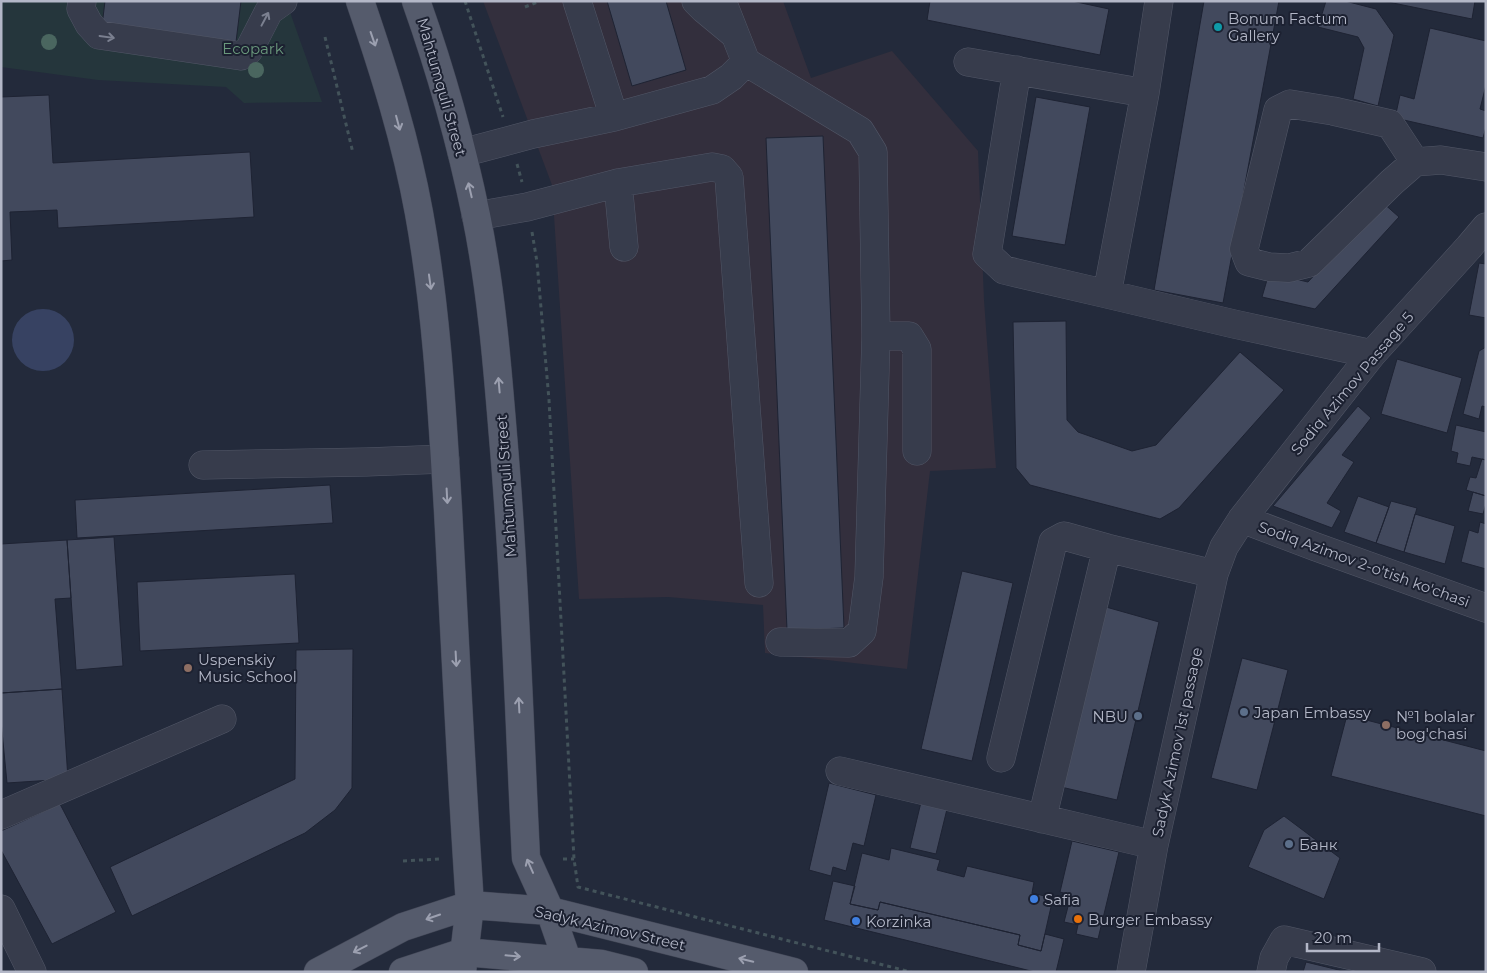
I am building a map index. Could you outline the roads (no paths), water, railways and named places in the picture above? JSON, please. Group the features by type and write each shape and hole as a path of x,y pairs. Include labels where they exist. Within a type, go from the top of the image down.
{"main road":[{"path":"360,1 392,101 412,178 419,211 434,315 445,459 470,905 463,962"},
{"name":"Mahtumquli Street","path":"416,1 462,153 483,257 494,340 509,508 526,858 550,911 568,966"},
{"name":"Sadyk Azimov Street","path":"318,972 403,927 470,905 550,911 794,972"},
{"path":"403,972 463,962 568,966 602,964 634,972"}],"street":[{"path":"82,1 81,10 98,35 241,56 249,50 269,11 283,1"},
{"path":"577,1 614,117"},
{"path":"696,1 734,34"},
{"path":"722,1 746,62 860,131 873,152 876,336 869,577 862,631 849,643 780,642"},
{"path":"1108,294 1145,94 1159,1"},
{"path":"462,153 533,134 614,117 712,90 731,77 746,62"},
{"path":"968,62 1145,94"},
{"path":"1017,70 987,254 1004,270 1372,354"},
{"path":"1415,162 1390,124 1333,111 1290,104 1278,110 1244,249 1249,262 1269,267 1289,268 1309,263 1415,162 1441,160 1486,167"},
{"path":"476,216 527,207 618,183 712,167 722,169 729,177 759,583"},
{"path":"618,183 624,247"},
{"name":"Sodiq Azimov Passage 5","path":"1242,519 1372,354 1486,227"},
{"path":"876,336 909,336 917,349 917,451"},
{"path":"203,465 445,459"},
{"name":"Sadyk Azimov 1st passage","path":"1131,972 1154,845 1214,574 1224,547 1242,519"},
{"name":"Sodiq Azimov 2-o'tish ko'chasi","path":"1242,519 1486,608"},
{"path":"1001,758 1053,542 1064,536 1214,574"},
{"path":"1042,819 1107,548"},
{"path":"1,815 222,719"},
{"path":"840,771 1154,845"},
{"path":"1,909 32,972"},
{"path":"1271,972 1274,958 1284,940 1422,972"}],"water":[{"path":"37,309 49,309 65,318 72,328 74,340 72,352 65,362 49,371 37,371 26,366 17,357 12,346 12,334 17,323 26,314"}],"place":[{"name":"Bonum Factum Gallery","path":"1218,27"},
{"name":"Uspenskiy Music School","path":"188,668"},
{"name":"Japan Еmbassy","path":"1244,712"},
{"name":"NBU","path":"1138,716"},
{"name":"№1 bolalar bog'chasi","path":"1386,725"},
{"name":"Банк","path":"1289,844"},
{"name":"Safia","path":"1034,899"},
{"name":"Burger Embassy","path":"1078,919"},
{"name":"Korzinka","path":"856,921"}],"park label":[{"name":"Ecopark","path":"253,48"}]}
